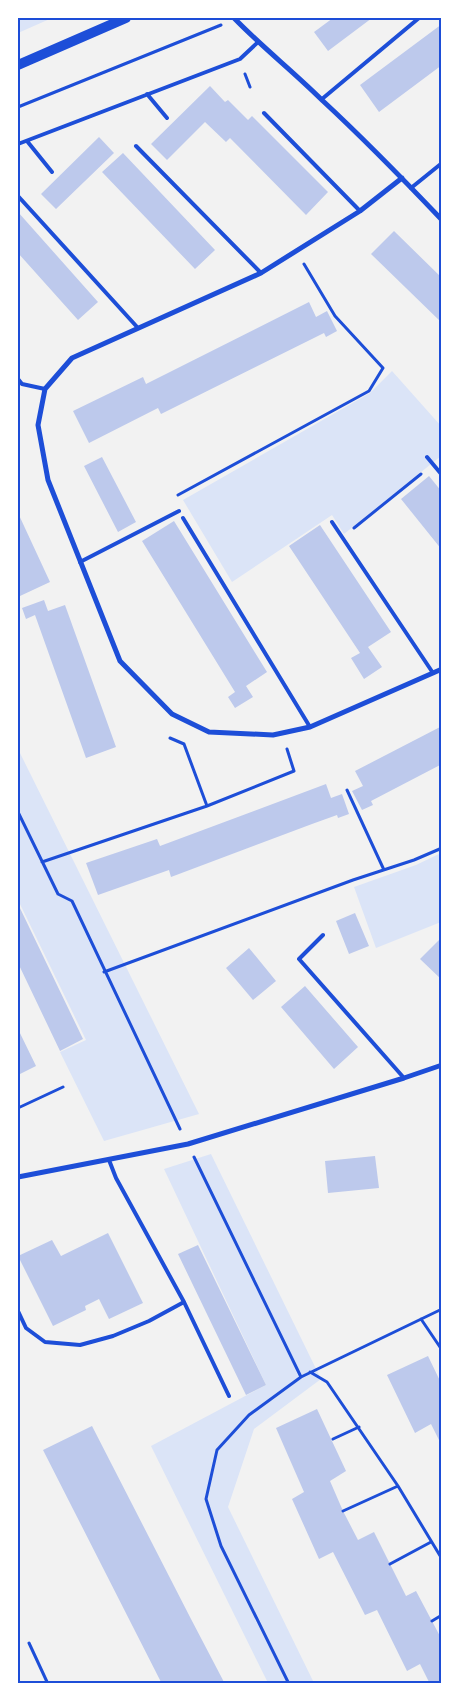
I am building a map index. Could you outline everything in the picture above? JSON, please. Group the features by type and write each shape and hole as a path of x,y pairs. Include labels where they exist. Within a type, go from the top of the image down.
{"main road":[{"path":"18,65 126,18"}],"street":[{"path":"234,18 322,99 442,220"},
{"path":"402,178 360,211 261,273 72,358 45,389 38,425 48,480 120,661 172,714 209,732 273,735 310,727 442,669"},
{"path":"18,1177 188,1144 442,1065"}],"lane":[{"path":"322,99 419,18"},
{"path":"18,144 240,59 258,42"},
{"path":"147,94 167,118"},
{"path":"264,113 360,211"},
{"path":"27,141 52,172"},
{"path":"136,146 261,273"},
{"path":"411,188 442,163"},
{"path":"18,196 138,328"},
{"path":"18,379 22,384 45,389"},
{"path":"427,457 442,474"},
{"path":"80,562 179,511"},
{"path":"183,518 310,727"},
{"path":"332,522 433,673"},
{"path":"323,935 299,959 404,1078"},
{"path":"109,1160 116,1178 184,1302 229,1396"},
{"path":"18,1310 26,1328 45,1342 80,1345 113,1336 149,1321 184,1302"}],"path":[{"path":"18,107 234,18"},
{"path":"174,497 369,391 383,368 334,316 296,250"},
{"path":"342,537 433,464"},
{"path":"42,862 207,806 294,771 283,733"},
{"path":"170,738 184,744 207,806"},
{"path":"347,790 384,870"},
{"path":"18,812 58,894 72,902 104,972 301,1377"},
{"path":"104,972 442,848"},
{"path":"18,1108 63,1087"},
{"path":"289,1684 220,1546 206,1499 217,1450 250,1415 301,1377 442,1309"},
{"path":"421,1319 442,1350"},
{"path":"310,1372 327,1382 359,1427 398,1486 442,1559"},
{"path":"333,1439 359,1427"},
{"path":"343,1511 398,1486"},
{"path":"390,1564 431,1542"},
{"path":"432,1621 442,1615"},
{"path":"29,1643 48,1684"}],"shaded area":[{"path":"18,18 52,18 18,33"},
{"path":"392,371 441,426 441,456 344,534 332,515 232,582 183,500 370,393"},
{"path":"18,749 199,1114 104,1141 60,1052 86,1040 18,900"},
{"path":"441,853 441,922 376,948 354,887 416,865"},
{"path":"211,1154 321,1379 254,1429 228,1507 314,1683 268,1683 151,1446 266,1385 164,1169"}],"building":[{"path":"333,18 372,18 328,51 314,32"},
{"path":"442,24 442,65 379,112 360,85"},
{"path":"210,86 225,102 228,100 248,120 252,116 328,192 306,215 230,138 226,142 205,122 167,160 151,144"},
{"path":"99,137 114,153 56,209 41,194"},
{"path":"123,153 215,250 195,269 102,172"},
{"path":"18,212 98,302 78,320 18,253"},
{"path":"394,231 442,278 442,323 371,254"},
{"path":"309,302 316,317 327,311 337,331 326,337 324,333 161,414 158,408 89,443 73,411 143,377 146,384"},
{"path":"102,457 136,522 118,532 84,466"},
{"path":"429,476 442,492 442,550 401,499"},
{"path":"18,513 50,582 20,596 18,590"},
{"path":"174,521 267,672 246,686 253,697 235,708 228,697 235,692 142,541"},
{"path":"320,525 391,632 368,647 382,667 364,679 351,658 360,653 289,546"},
{"path":"44,600 48,611 65,605 116,747 86,758 35,615 26,619 22,608"},
{"path":"442,726 442,764 371,801 373,805 362,810 352,791 363,786 355,771"},
{"path":"326,784 331,798 342,794 349,814 338,818 337,815 171,877 169,870 98,895 86,863 157,839 160,846"},
{"path":"18,904 83,1039 60,1051 18,963"},
{"path":"355,913 369,946 349,954 336,921"},
{"path":"442,937 442,980 420,959"},
{"path":"249,948 276,981 253,1000 226,968"},
{"path":"305,986 358,1047 334,1069 281,1007"},
{"path":"18,1029 36,1066 18,1075"},
{"path":"375,1156 379,1188 328,1193 325,1161"},
{"path":"108,1233 143,1303 109,1319 99,1299 85,1306 86,1310 53,1326 18,1256 52,1240 61,1256"},
{"path":"198,1245 266,1385 246,1395 178,1254"},
{"path":"428,1356 442,1385 442,1446 431,1424 415,1433 387,1375"},
{"path":"317,1409 346,1471 330,1481 343,1511 358,1540 374,1532 406,1596 416,1591 442,1640 442,1684 430,1684 420,1664 407,1671 377,1610 365,1615 333,1552 319,1559 292,1499 304,1492 276,1428"},
{"path":"92,1426 225,1684 162,1684 43,1450"}]}
